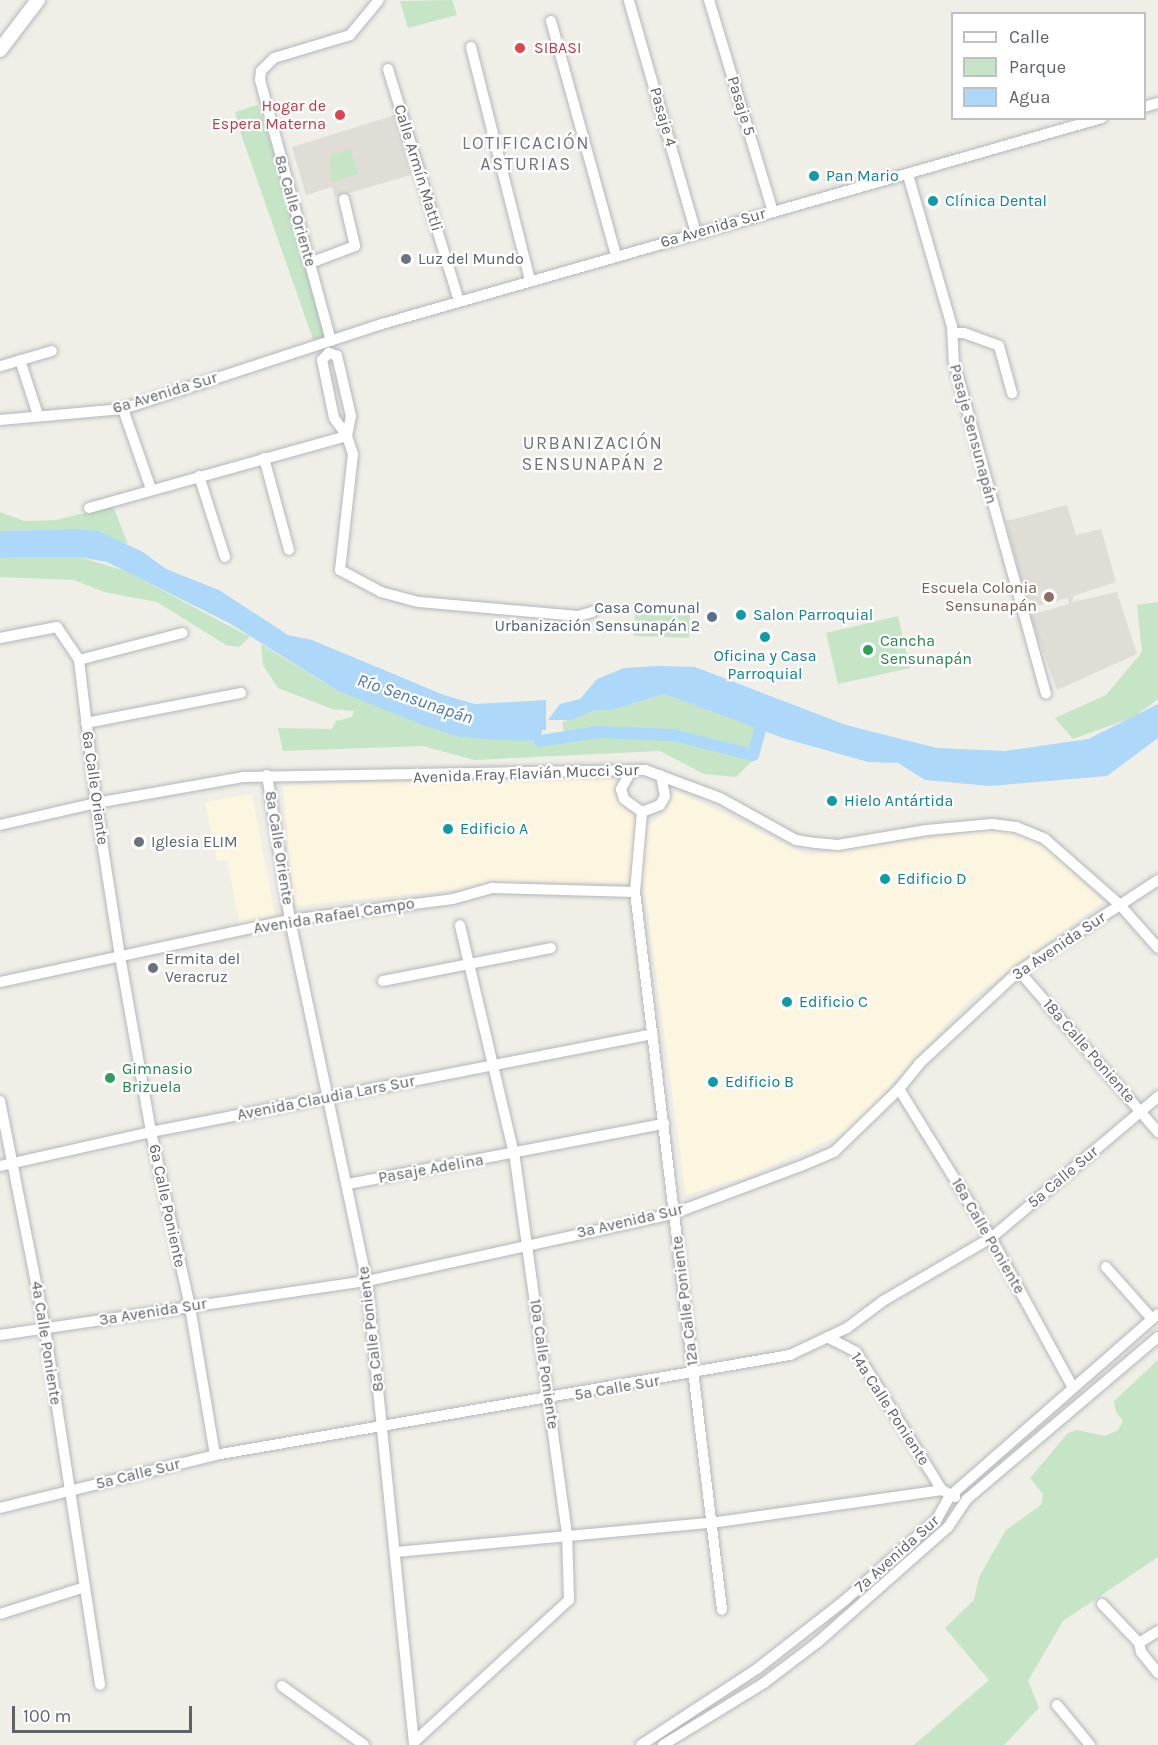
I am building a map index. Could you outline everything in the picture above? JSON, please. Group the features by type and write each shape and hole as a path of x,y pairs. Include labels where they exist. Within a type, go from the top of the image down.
{"street":[{"path":"0,50 38,0"},
{"name":"8a Calle Oriente","path":"348,436 351,416 337,356 329,346 310,264 260,80 261,71 274,58 350,35 379,0"},
{"name":"Pasaje 4","path":"629,0 696,233"},
{"name":"Pasaje 5","path":"709,0 772,212"},
{"path":"551,21 616,256"},
{"path":"471,47 530,281"},
{"name":"Calle Armín Mattli","path":"388,69 459,302"},
{"name":"6a Avenida Sur","path":"0,420 123,409 329,346 459,302 1095,120"},
{"name":"Pasaje Sensunapán","path":"908,175 954,333 954,362 1046,693"},
{"path":"310,264 355,246 344,200"},
{"path":"954,333 964,333 999,345 1012,393"},
{"name":"8a Calle Oriente","path":"329,346 322,360 334,418 348,436 353,454 338,566 345,575 381,592 420,602 578,616 592,612"},
{"path":"1,366 52,351"},
{"path":"20,360 38,415"},
{"path":"123,409 151,489"},
{"path":"89,508 348,436"},
{"path":"264,458 289,550"},
{"path":"198,476 225,557"},
{"name":"6a Calle Oriente","path":"0,638 57,627 79,660 96,803 120,956"},
{"path":"79,660 183,633"},
{"path":"86,723 241,693"},
{"name":"Avenida Fray Flavián Mucci Sur","path":"0,825 96,803 267,776 394,777 645,770 720,798 796,840 838,845 927,830 992,824 1016,827 1045,839 1120,905 1158,948"},
{"path":"631,771 621,789 624,799 642,812 660,805 665,796 661,775"},
{"name":"8a Calle Oriente","path":"267,776 290,920"},
{"name":"12a Calle Poniente","path":"642,812 635,892 722,1610"},
{"name":"3a Avenida Sur","path":"0,1335 367,1281 675,1213 834,1152 899,1089 920,1063 1019,971 1158,880"},
{"name":"Avenida Rafael Campo","path":"0,982 290,920 453,899 492,888 635,892"},
{"name":"8a Calle Poniente","path":"290,920 367,1281 414,1743"},
{"name":"10a Calle Poniente","path":"414,1743 569,1600 567,1534 514,1154 490,1067 460,926"},
{"path":"383,981 551,948"},
{"name":"6a Calle Poniente","path":"120,956 151,1131 190,1307 215,1455"},
{"name":"18a Calle Poniente","path":"1019,971 1158,1131"},
{"name":"Avenida Claudia Lars Sur","path":"0,1166 151,1131 653,1034"},
{"name":"16a Calle Poniente","path":"899,1089 991,1238 1072,1386"},
{"name":"5a Calle Sur","path":"0,1508 215,1455 694,1375 790,1355 829,1338 991,1238 1158,1097"},
{"name":"4a Calle Poniente","path":"0,1101 45,1329 100,1685"},
{"name":"Pasaje Adelina","path":"348,1184 664,1124"},
{"path":"1106,1267 1155,1316"},
{"name":"7a Avenida Sur","path":"640,1745 799,1638 937,1518 946,1493 1155,1316"},
{"name":"7a Avenida Sur","path":"663,1745 764,1683 818,1642 948,1527 967,1499 1158,1337"},
{"name":"14a Calle Poniente","path":"829,1338 856,1352 946,1493"},
{"path":"396,1552 567,1534 711,1523 946,1493 967,1499"},
{"path":"0,1614 85,1587"},
{"path":"1102,1604 1139,1643 1141,1652 1158,1673"},
{"path":"1139,1643 1158,1631"},
{"path":"282,1686 364,1745"},
{"path":"1057,1705 1090,1745"}],"shaded area":[{"path":"395,115 411,175 335,197 332,187 306,195 292,147"},
{"name":"Escuela Colonia Sensunapán","path":"1067,505 1076,535 1101,529 1116,582 1073,596 1073,602 1117,592 1137,654 1057,690 1030,615 1069,604 1068,598 1028,608 1006,521"},
{"path":"609,776 616,783 624,809 650,824 663,815 672,794 677,791 807,855 992,830 1014,831 1044,844 1103,902 970,999 894,1081 882,1099 847,1132 748,1176 686,1195 644,884 531,882 293,906 283,785"},
{"path":"252,794 275,916 240,926 227,860 217,861 205,802"}],"green space":[{"path":"452,0 457,15 408,28 400,1"},
{"path":"258,105 295,217 330,339 314,342 242,137 235,112"},
{"path":"350,149 358,174 332,182 330,156"},
{"path":"113,506 128,544 73,529 0,531 0,512 24,521 56,520"},
{"path":"79,557 126,571 250,637 239,647 226,645 157,602 104,592 74,580 0,577 0,558"},
{"path":"1158,602 1158,699 1134,717 1073,739 1055,718 1106,695 1142,652 1137,605"},
{"path":"635,606 690,608 689,638 634,636"},
{"name":"Cancha Sensunapán","path":"898,616 910,668 838,684 826,633"},
{"path":"261,644 338,691 459,737 540,741 598,732 673,735 753,760 736,777 704,774 660,751 474,760 423,746 283,751 278,728 332,729 336,721 352,717 354,711 332,709 278,688 263,665"},
{"path":"664,694 757,728 751,752 673,733 599,730 565,735 562,722 595,710 612,710"},
{"path":"1158,1360 1158,1557 1063,1621 1028,1681 1039,1708 1004,1745 914,1745 989,1680 945,1628 974,1600 979,1577 1006,1530 1041,1505 1043,1494 1030,1478 1068,1433 1077,1430 1105,1436 1118,1430 1123,1421 1116,1412 1114,1401"}],"water":[{"name":"Río Sensunapán","path":"73,529 98,531 143,552 166,569 219,590 288,635 312,640 444,695 475,704 546,700 546,730 542,730 540,741 459,737 338,691 229,623 107,562 79,557 0,558 0,531"},
{"path":"695,667 846,725 937,748 1005,751 1088,739 1158,704 1158,738 1107,776 990,786 925,780 898,763 868,762 786,739 664,694 612,710 595,710 572,720 548,720 560,704 580,699 597,679 624,668"}],"waterway":[{"path":"540,741 598,732 673,735 753,755 765,713"}],"place":[{"name":"SIBASI","path":"520,48"},
{"name":"Hogar de Espera Materna","path":"340,115"},
{"name":"Pan Mario","path":"814,176"},
{"name":"Clínica Dental","path":"933,201"},
{"name":"Luz del Mundo","path":"406,259"},
{"name":"Escuela Colonia Sensunapán","path":"1049,597"},
{"name":"Salon Parroquial","path":"741,615"},
{"name":"Casa Comunal Urbanización Sensunapán 2","path":"712,617"},
{"name":"Oficina y Casa Parroquial","path":"765,637"},
{"name":"Cancha Sensunapán","path":"868,650"},
{"name":"Hielo Antártida","path":"832,801"},
{"name":"Edificio A","path":"448,829"},
{"name":"Iglesia ELIM","path":"139,842"},
{"name":"Edificio D","path":"885,879"},
{"name":"Ermita del Veracruz","path":"153,968"},
{"name":"Edificio C","path":"787,1002"},
{"name":"Gimnasio Brizuela","path":"110,1078"},
{"name":"Edificio B","path":"713,1082"}],"district":[{"name":"LOTIFICACIÓN ASTURIAS","path":"526,154"},
{"name":"URBANIZACIÓN SENSUNAPÁN 2","path":"593,454"}]}
